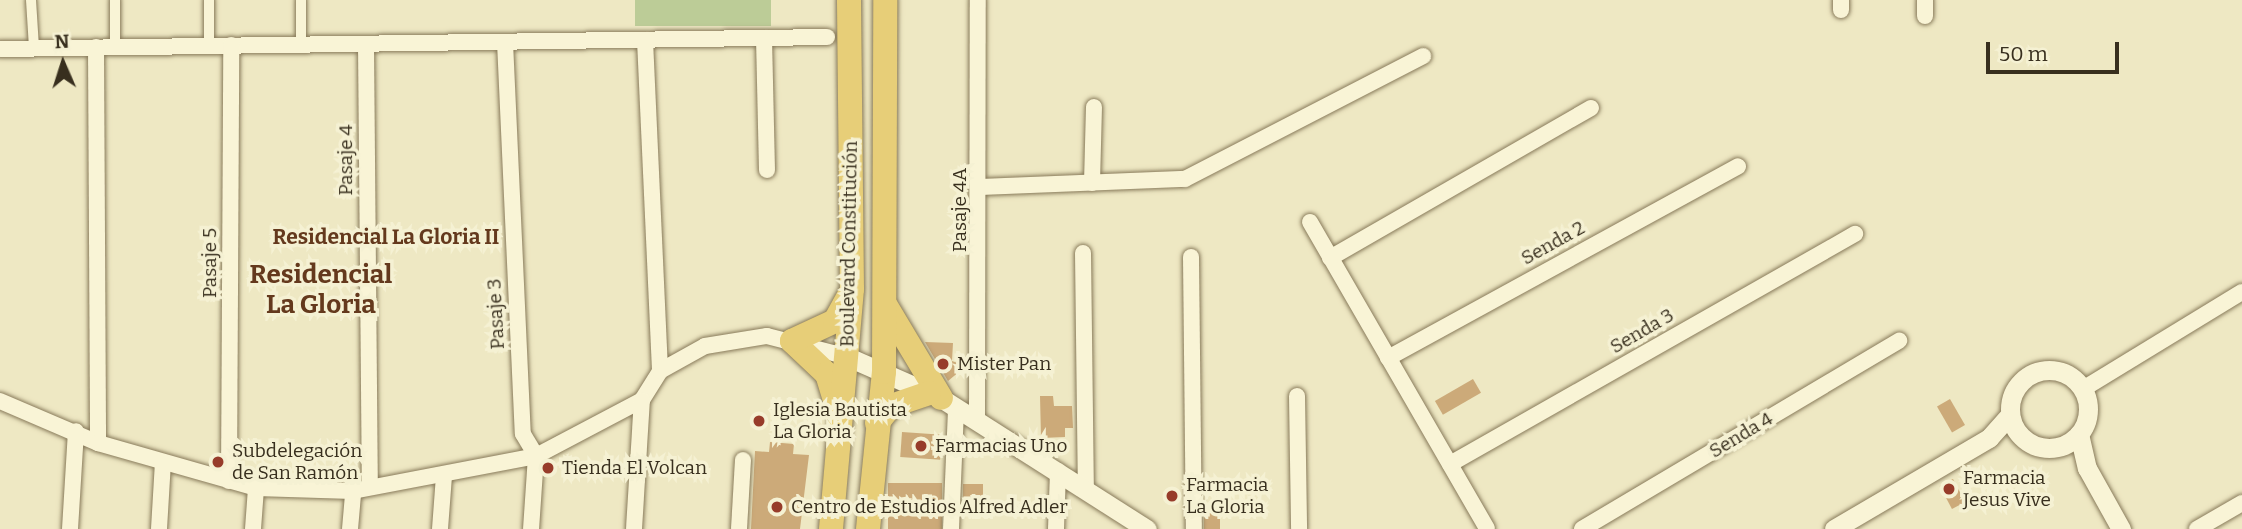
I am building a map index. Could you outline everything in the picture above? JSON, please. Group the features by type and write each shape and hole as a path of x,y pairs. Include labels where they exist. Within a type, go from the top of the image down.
{"highway":[{"name":"Boulevard Constitución","path":"831,529 852,289 849,0"},
{"name":"Boulevard Constitución","path":"869,529 877,423 884,372 885,0"},
{"path":"840,422 827,374 792,341 835,321 852,289"},
{"path":"877,423 891,406 942,400 886,305"}],"street":[{"path":"31,0 34,48"},
{"path":"115,0 115,47"},
{"path":"209,0 209,46"},
{"path":"301,0 301,44"},
{"name":"Pasaje 4A","path":"977,420 982,187 978,0"},
{"path":"0,48 827,37"},
{"path":"764,38 767,170"},
{"path":"645,40 660,371"},
{"name":"Pasaje 3","path":"505,41 523,434 536,456"},
{"name":"Pasaje 4","path":"366,44 370,486"},
{"name":"Pasaje 5","path":"229,481 231,45"},
{"path":"96,47 99,443"},
{"path":"982,187 1185,179 1423,56"},
{"path":"1092,183 1094,107"},
{"path":"1330,258 1591,108"},
{"name":"Senda 2","path":"1388,358 1738,166"},
{"path":"1310,222 1488,529"},
{"name":"Senda 3","path":"1450,464 1856,234"},
{"path":"1083,253 1086,490"},
{"path":"1191,257 1194,529"},
{"path":"2082,389 2242,292"},
{"path":"634,529 642,400 660,371 705,345 767,336 848,357 942,400 1147,529"},
{"name":"Senda 4","path":"1582,529 1899,341"},
{"path":"1835,529 1989,438 2010,415 2017,386 2043,370 2073,378 2082,389 2087,412 2079,434 2087,468 2120,529"},
{"path":"1297,396 1299,529"},
{"path":"0,401 99,443 256,488 353,491 370,486 444,476 536,456 642,400"},
{"path":"942,400 951,529"},
{"path":"2010,415 2025,440"},
{"path":"69,529 76,431"},
{"path":"2052,448 2079,434"},
{"path":"1989,438 2025,440 2052,448 2087,468"},
{"path":"531,529 536,456"},
{"path":"739,529 743,460"},
{"path":"159,529 163,462"},
{"path":"1056,529 1058,471"},
{"path":"440,529 444,476"},
{"path":"253,529 256,488"},
{"path":"350,529 353,491"},
{"path":"2197,529 2242,503"}],"green space":[{"path":"635,0 771,0 771,26 635,26"}],"building":[{"name":"Mister Pan","path":"925,342 953,343 952,361 966,366 948,381"},
{"path":"1473,379 1481,393 1443,415 1435,401"},
{"path":"1040,396 1053,396 1054,406 1072,406 1073,428 1065,428 1065,437 1041,438"},
{"path":"1950,399 1965,425 1952,432 1937,406"},
{"name":"Farmacias Uno","path":"902,432 942,435 940,460 900,457"},
{"path":"770,442 794,444 793,454 809,455 800,529 751,529 755,451 769,452"},
{"path":"1953,479 1965,502 1952,509 1940,486"},
{"path":"888,483 942,483 942,529 888,529"},
{"path":"963,484 983,484 983,500 963,500"},
{"path":"1204,513 1220,513 1220,529 1204,529"}],"place":[{"name":"Mister Pan","path":"943,364"},
{"name":"Iglesia Bautista La Gloria","path":"759,421"},
{"name":"Farmacias Uno","path":"921,446"},
{"name":"Subdelegación de San Ramón","path":"218,462"},
{"name":"Tienda El Volcan","path":"548,468"},
{"name":"Farmacia Jesus Vive","path":"1949,489"},
{"name":"Farmacia La Gloria","path":"1172,496"},
{"name":"Centro de Estudios Alfred Adler","path":"777,507"}],"district":[{"name":"Residencial La Gloria II","path":"386,237"},
{"name":"Residencial La Gloria","path":"321,290"}]}
